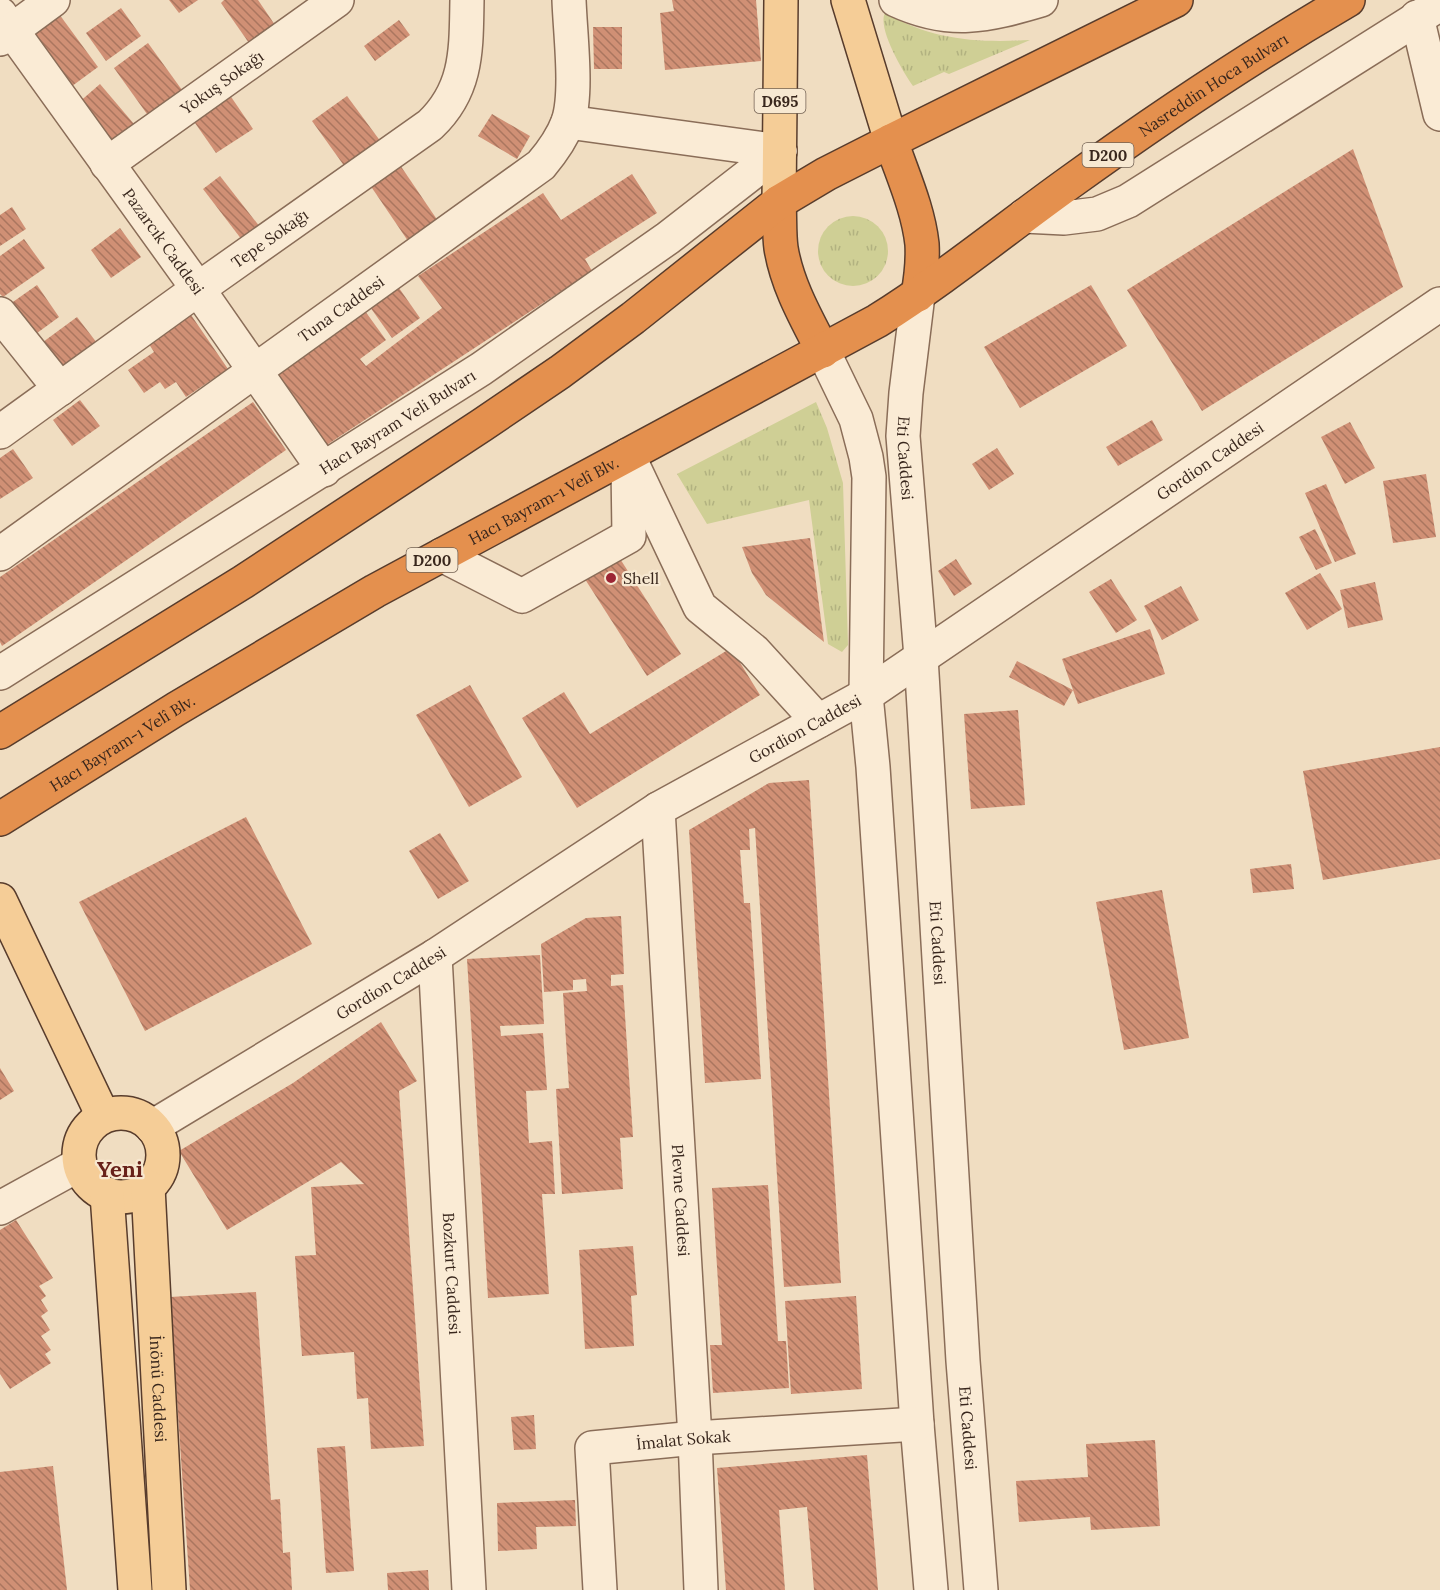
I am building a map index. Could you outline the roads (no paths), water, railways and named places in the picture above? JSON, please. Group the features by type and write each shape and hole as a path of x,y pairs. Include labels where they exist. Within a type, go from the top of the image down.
{"highway":[{"path":"0,732 206,605 482,426 633,318 780,202 826,174 1176,0"},
{"name":"Nasreddin Hoca Bulvarı","path":"877,321 918,295 1128,141 1293,32 1348,0"},
{"path":"891,141 914,206 922,244 922,272 918,295"},
{"path":"780,202 781,247 787,272 796,297 823,351"},
{"name":"Hacı Bayram-ı Velî Blv.","path":"0,819 277,648 375,591 877,321"}],"main road":[{"name":"D695","path":"780,202 781,0"},
{"path":"848,0 891,141"},
{"path":"0,900 103,1116"},
{"path":"116,1113 129,1114 142,1119 152,1127 159,1138 162,1158 156,1177 148,1187 135,1194 121,1196 107,1194 94,1187 85,1177 80,1164 79,1149 92,1124 103,1116 116,1113"},
{"name":"İnönü Caddesi","path":"148,1187 170,1590"},
{"path":"107,1194 135,1590"}],"street":[{"path":"4,28 53,0"},
{"name":"Yokuş Sokağı","path":"106,164 337,0"},
{"name":"Tepe Sokağı","path":"0,432 430,126 452,100 460,81 467,0"},
{"name":"Tuna Caddesi","path":"0,554 541,165 557,145 568,122 573,101 569,0"},
{"path":"896,0 918,10 963,17 999,12 1041,0"},
{"path":"1024,216 1064,218 1097,214 1128,201 1429,10 1440,114"},
{"name":"Pazarcık Caddesi","path":"4,28 198,289 324,470"},
{"path":"568,122 780,151"},
{"name":"Hacı Bayram Veli Bulvarı","path":"0,673 481,369 677,231 780,151"},
{"name":"Eti Caddesi","path":"918,295 910,348 903,436 921,657 963,1361 981,1590"},
{"name":"Gordion Caddesi","path":"152,1127 435,956 658,809 866,695 1440,304"},
{"path":"0,314 60,389"},
{"path":"549,323 577,360"},
{"path":"823,351 856,419 867,457 869,489 866,695 873,767 917,1424 931,1590"},
{"path":"442,555 522,596 628,536 628,454"},
{"path":"628,454 700,607 754,651 818,722"},
{"name":"Plevne Caddesi","path":"658,809 696,1438 701,1590"},
{"name":"Bozkurt Caddesi","path":"435,956 469,1590"},
{"path":"0,1208 80,1164"},
{"name":"İmalat Sokak","path":"600,1590 592,1448 696,1438 917,1424"}],"place":[{"name":"Shell","path":"611,578"}],"district":[{"name":"Yeni","path":"120,1169"}]}
